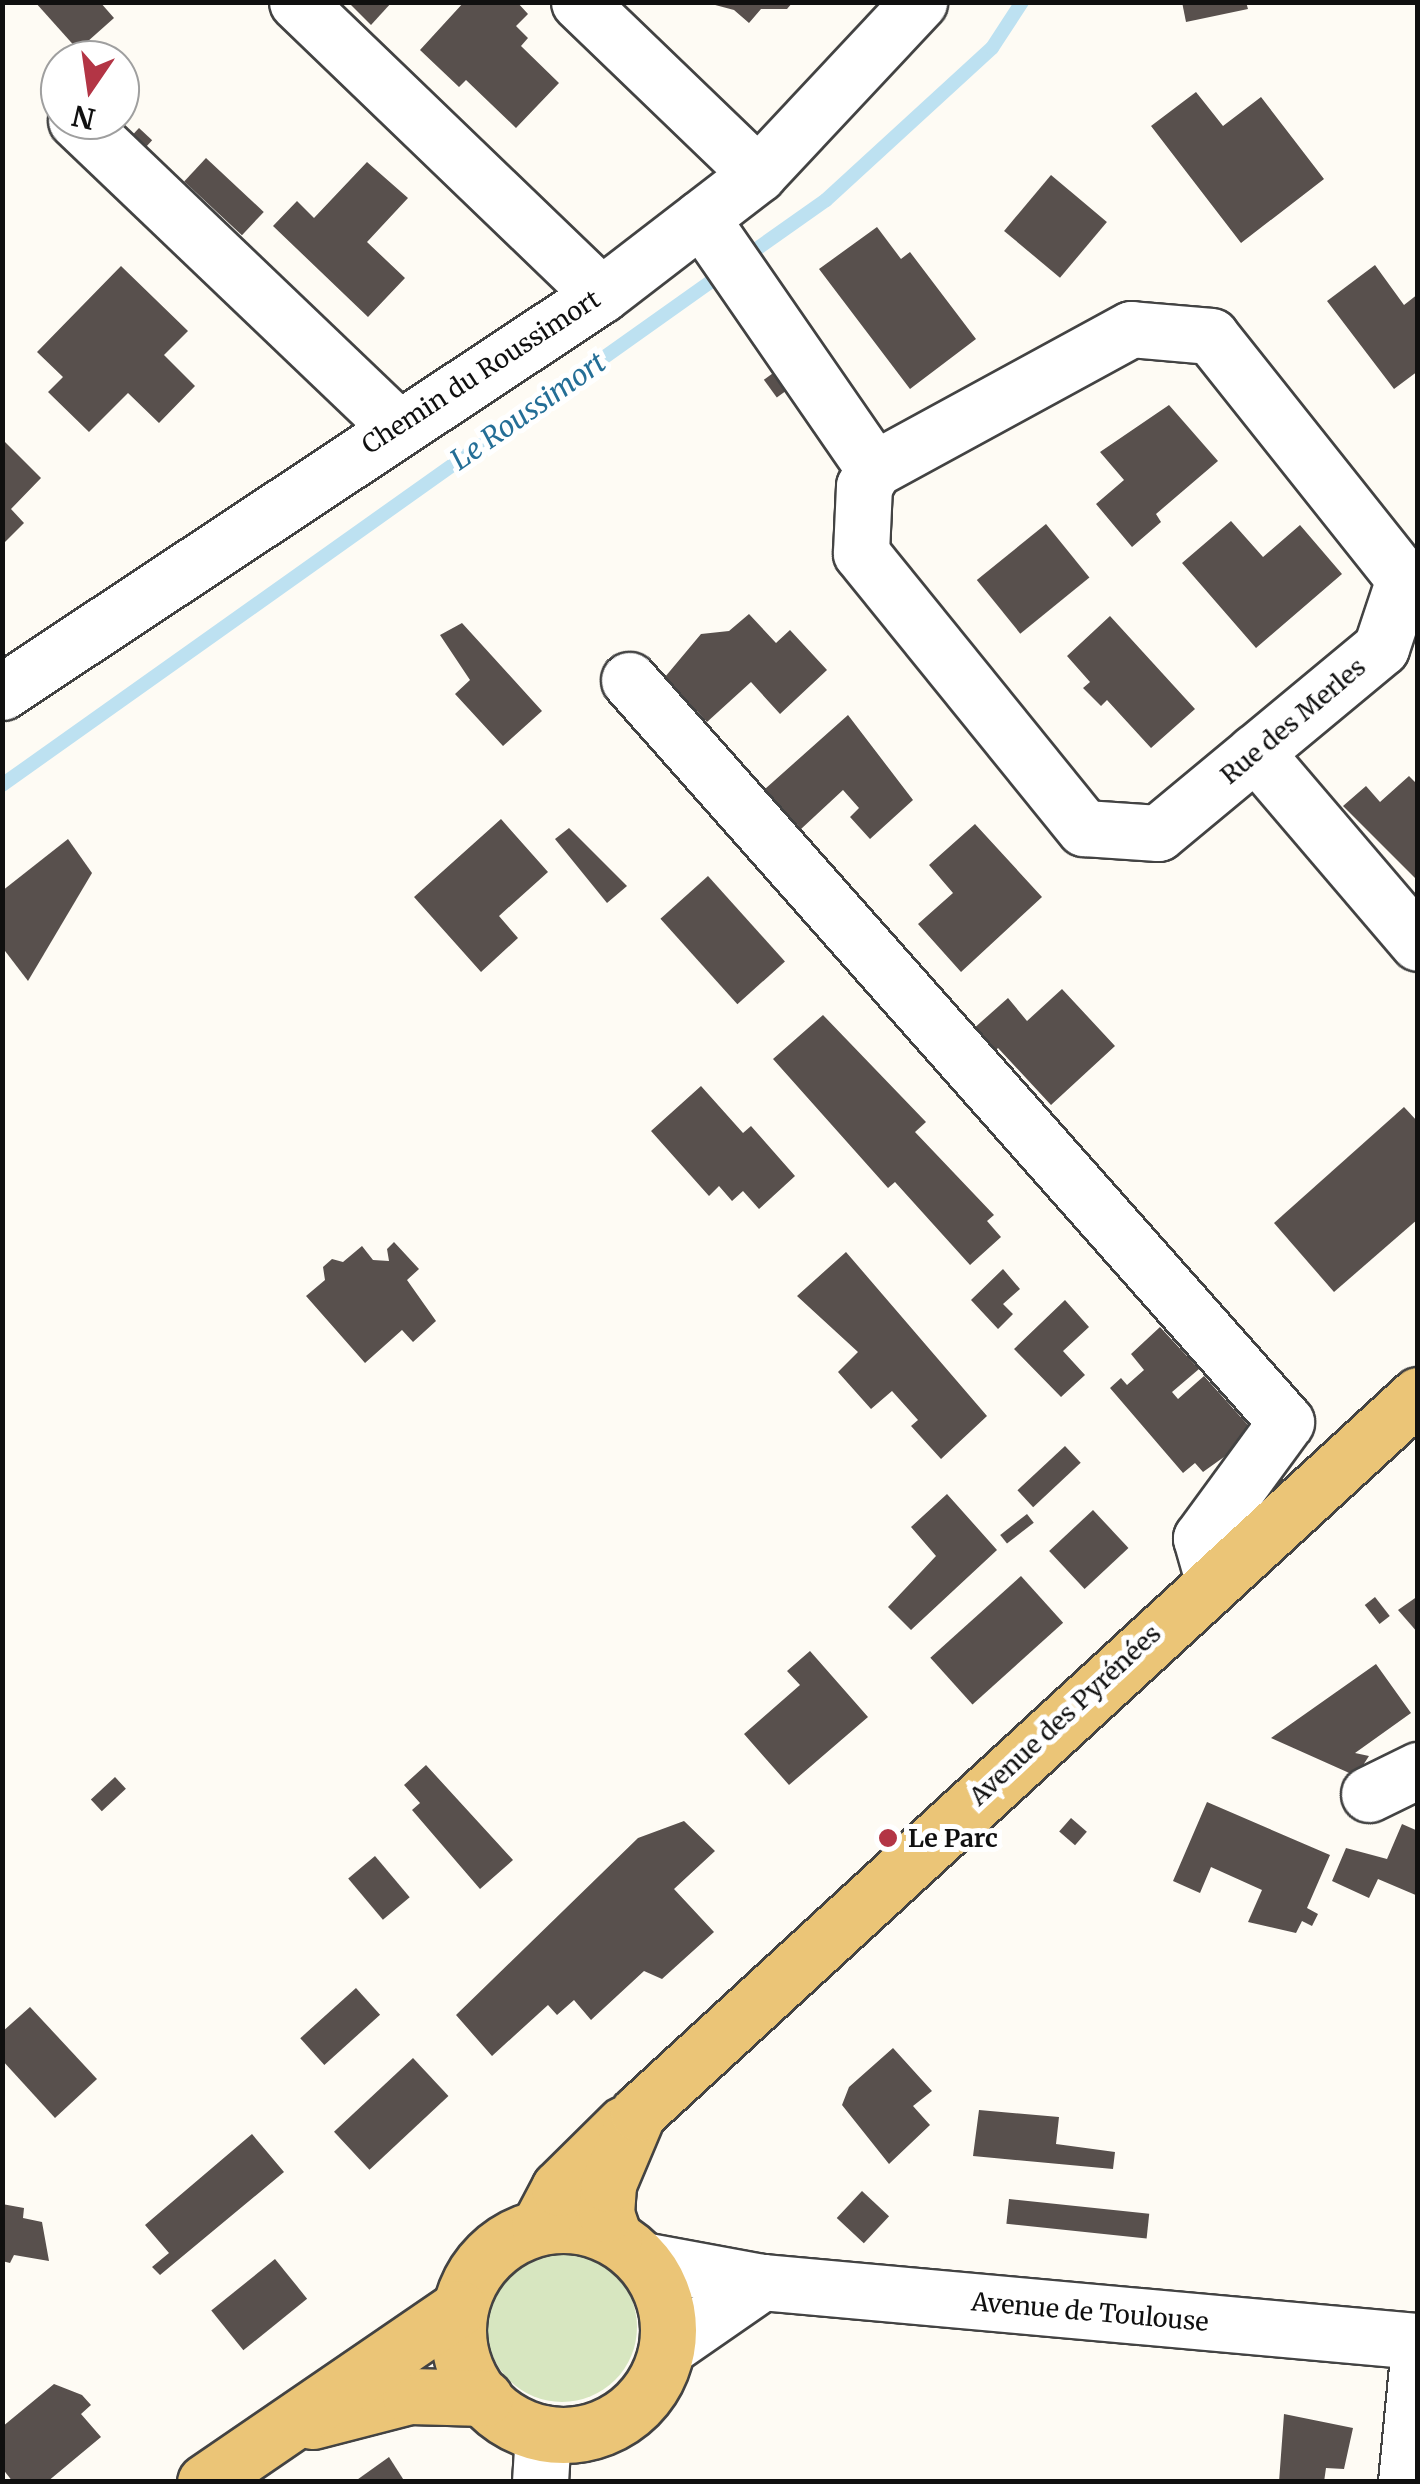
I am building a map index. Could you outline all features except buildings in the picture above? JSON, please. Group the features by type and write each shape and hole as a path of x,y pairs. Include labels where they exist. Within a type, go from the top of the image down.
{"main road":[{"name":"Avenue des Pyrénées","path":"629,2248 606,2214 608,2184 638,2112 1212,1580 1418,1395"},
{"path":"539,2226 592,2228 629,2248 665,2302 667,2348 655,2382 631,2410 542,2457 522,2427 485,2398 466,2374 458,2344 459,2308 484,2258 539,2226 559,2188 638,2112"},
{"path":"204,2482 459,2308"},
{"path":"281,2429 410,2396 485,2398"}],"street":[{"path":"297,2 601,295"},
{"path":"578,2 758,174"},
{"name":"Chemin du Roussimort","path":"10,673 601,295 758,174 919,2"},
{"path":"97,140 396,426"},
{"path":"700,218 874,469"},
{"name":"Rue des Merles","path":"1131,330 1210,336 1404,579 1381,648 1158,833 1084,828 861,553 864,486 874,469 1131,330"},
{"path":"629,680 1286,1422 1201,1538 1212,1580"},
{"path":"1255,752 1418,942"},
{"path":"1369,1794 1418,1770"},
{"name":"Avenue de Toulouse","path":"629,2248 762,2282 1418,2342"},
{"path":"667,2348 762,2282"},
{"path":"1406,2482 1418,2357"}],"green space":[{"path":"562,2252 591,2258 615,2274 631,2298 637,2327 631,2356 615,2380 591,2396 562,2402 533,2396 509,2380 493,2356 487,2327 493,2298 509,2274 533,2258"}],"waterway":[{"name":"Le Roussimort","path":"741,260 826,200 992,48 1022,2"},
{"name":"Le Roussimort","path":"2,785 723,273"}],"place":[{"name":"Le Parc","path":"888,1838"}]}
